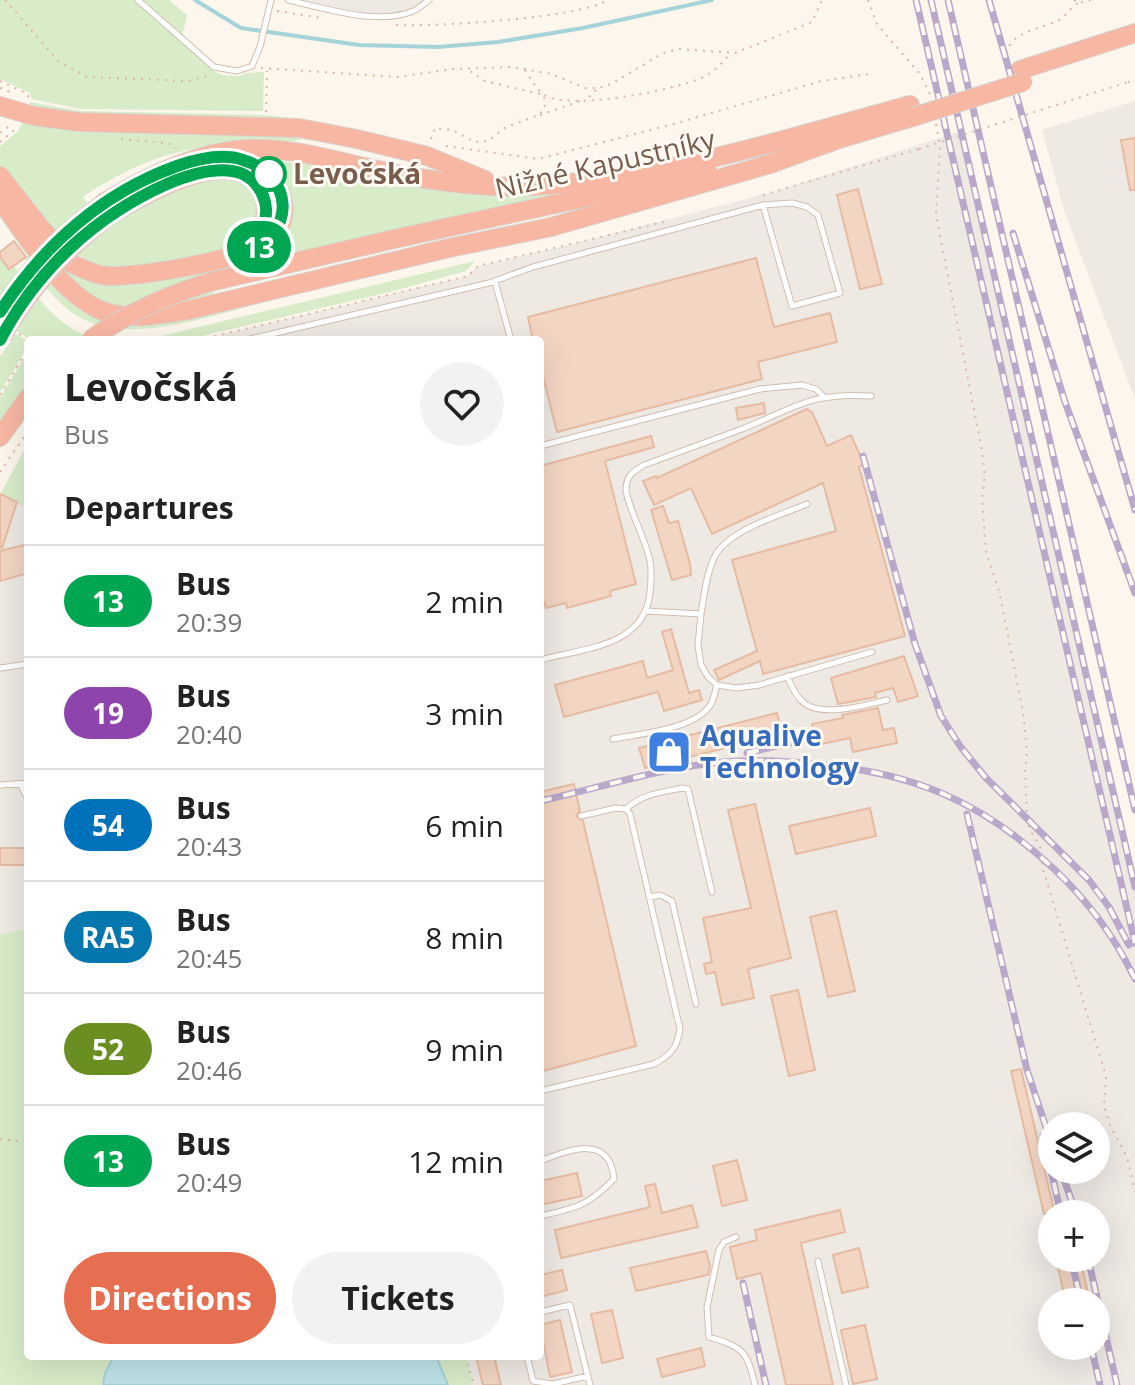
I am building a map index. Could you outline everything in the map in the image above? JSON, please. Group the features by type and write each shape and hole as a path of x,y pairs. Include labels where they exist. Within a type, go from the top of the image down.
{"highway":[{"name":"Nižné Kapustníky","path":"96,336 134,312 210,282 836,140 911,111 1091,53 1135,33"},
{"name":"Nižné Kapustníky","path":"1091,53 1135,45"},
{"path":"8,105 34,116 67,121 264,126 330,133 427,156 499,186"},
{"name":"Nižné Kapustníky","path":"109,207 158,173 245,149 293,151 424,179 499,186 587,181 678,164 911,111"},
{"path":"0,200 62,281 93,307 118,315 158,314 551,227 770,164 836,140"},
{"path":"36,247 100,275 128,277 261,246 278,229 282,206 277,185 269,174 240,158 205,158"},
{"path":"0,312 46,251 66,232 109,207 208,172 237,172 255,183 262,193 266,208 263,225 245,251"},
{"path":"0,176 40,227 74,263"},
{"path":"1,338 37,283 109,207"},
{"path":"0,437 24,404"}],"lane":[{"path":"138,0 214,67 237,71 252,66 260,47 271,0"},
{"path":"288,0 350,14 388,15 413,11 429,0"},
{"path":"263,336 495,282 533,267 763,205 792,203 807,207 818,215 840,293 792,306 763,205"},
{"path":"495,282 510,336"},
{"path":"544,445 760,389 802,385 816,389 823,396"},
{"path":"544,659 622,638 636,628 646,611 652,578 650,561 626,491 626,480 631,472 745,428 798,403 823,396 871,396"},
{"path":"807,504 736,534 714,556 701,614 698,645 701,665 717,685 737,688 872,652"},
{"path":"646,611 701,614"},
{"path":"0,668 24,665"},
{"path":"787,676 801,701 813,708 835,711 887,700"},
{"path":"613,739 680,725 700,716 710,705 717,685"},
{"path":"20,784 24,792"},
{"path":"0,785 24,784"},
{"path":"626,809 636,800 649,795 688,789 712,892"},
{"path":"544,1090 654,1064 668,1057 678,1045 680,1029 630,814 626,809 616,808 581,816"},
{"path":"650,897 660,895 672,901 696,1004"},
{"path":"544,1159 565,1151 596,1149 605,1153 613,1167 614,1179 597,1197 578,1207 544,1215"},
{"path":"736,1237 724,1242 719,1250 706,1318 709,1337 739,1348 745,1354 755,1385"},
{"path":"818,1261 846,1385"},
{"path":"544,1311 570,1305 590,1385"},
{"path":"528,1360 533,1381 542,1384 588,1376"}],"path":[{"path":"5,0 58,61 87,77 188,81 224,70"},
{"path":"386,25 442,25 584,10 608,0"},
{"path":"435,128 452,130 475,142 488,141 506,127 587,99 598,88 672,51 692,49 729,54 812,22 822,0"},
{"path":"868,0 877,24 920,74 931,102"},
{"path":"1074,0 1078,3"},
{"path":"1006,53 1016,37 1055,22 1078,3 1091,0"},
{"path":"268,13 334,20"},
{"path":"466,69 485,81 559,99 617,100 690,83 716,70 729,54"},
{"path":"252,66 267,70 397,77 466,69 524,69 552,74 585,88 598,88"},
{"path":"524,69 544,95 545,107 539,115"},
{"path":"265,114 267,70"},
{"path":"442,146 538,159 821,81 869,74"},
{"path":"760,196 1135,80"},
{"path":"0,81 28,94 27,103"},
{"path":"0,88 13,123 0,133"},
{"path":"934,117 940,146 936,215 981,445 985,474 982,499 986,552 999,591 1023,711 1027,752 1027,818 1040,846 1043,869 1106,1076 1104,1106 1127,1157 1135,1192"},
{"path":"0,142 16,129 21,120"},
{"path":"216,336 468,276 478,266 664,222"},
{"path":"0,395 24,355"},
{"path":"0,472 24,437"},
{"path":"0,1139 24,1142"},
{"path":"466,1360 474,1385"}],"shaded area":[{"path":"288,0 429,0 413,11 388,15 350,14"},
{"path":"1135,101 1135,399 1064,210 1042,130"},
{"path":"961,131 1135,887 1135,1385 474,1385 466,1360 544,1360 544,336 216,336 467,276 478,266 773,192"},
{"path":"0,495 24,506 24,929 0,935"}],"green space":[{"path":"0,0 169,0 187,15 181,41 212,70 222,75 239,76 264,72 263,111 81,109 31,99 30,93 0,79"},
{"path":"30,102 80,111 265,115 330,123 329,126 111,116 43,109"},
{"path":"23,121 300,136 300,140 174,153 127,171 83,197 106,230 153,199 201,181 216,178 240,180 255,192 259,215 244,240 226,248 130,268 102,266 77,255 4,173 0,166 0,146 18,131"},
{"path":"266,160 573,191 208,272 215,296 186,302 138,307 109,304 92,297 67,275 70,271 99,284 126,285 258,257"},
{"path":"30,254 82,310 261,300 262,303 167,326 142,329 95,324 74,314 53,295 24,259"},
{"path":"0,257 9,269 14,266 59,319 87,336 24,336 0,321"},
{"path":"475,261 466,271 390,292 201,336 161,336"},
{"path":"0,325 24,339 24,353 0,392 0,356 11,341 0,335"},
{"path":"24,358 24,392 0,422 0,398"},
{"path":"24,450 24,506 0,495"},
{"path":"24,929 24,1360 112,1360 103,1385 0,1385 0,935"},
{"path":"438,1360 466,1360 474,1385 448,1385"}],"water":[{"path":"112,1360 438,1360 448,1385 103,1385"}],"building":[{"path":"1135,138 1135,190 1130,190 1121,140"},
{"path":"858,189 882,284 860,289 837,195"},
{"path":"14,241 26,257 9,269 0,252"},
{"path":"756,258 774,327 830,313 837,342 758,362 762,379 557,432 544,381 544,336 532,336 528,317"},
{"path":"764,403 765,413 738,420 736,408"},
{"path":"807,409 812,412 827,446 851,435 864,464 859,467 905,636 763,674 760,661 719,680 714,670 757,651 732,560 836,531 823,483 712,534 691,488 654,505 643,481 657,478"},
{"path":"651,436 654,447 605,461 636,584 610,591 611,596 567,608 566,603 546,608 544,465"},
{"path":"0,494 17,502 2,548 0,547"},
{"path":"663,506 669,523 678,521 690,564 691,575 672,580 651,510"},
{"path":"24,545 24,574 0,581 0,551"},
{"path":"671,629 689,693 699,690 702,700 664,711 658,692 564,717 555,685 643,661 647,678 673,670 662,632"},
{"path":"904,656 918,696 898,702 893,688 875,693 876,697 838,704 831,678"},
{"path":"878,708 883,730 894,728 897,743 853,752 850,738 817,745 812,724"},
{"path":"777,713 782,734 645,768 639,748"},
{"path":"574,784 580,811 576,816 583,821 636,1046 544,1071 544,791"},
{"path":"755,804 791,958 748,969 754,998 722,1005 715,972 706,974 704,964 712,962 703,918 751,908 728,810"},
{"path":"870,808 876,836 796,854 789,826"},
{"path":"0,848 24,848 24,865 0,865"},
{"path":"836,911 855,991 828,997 810,917"},
{"path":"798,990 815,1070 789,1076 771,996"},
{"path":"1021,1069 1038,1142 1038,1184 1048,1184 1052,1200 1041,1200 1011,1071"},
{"path":"737,1160 747,1200 722,1206 713,1166"},
{"path":"577,1173 582,1196 544,1204 544,1180"},
{"path":"655,1184 662,1213 692,1205 698,1227 561,1258 555,1230 650,1207 645,1186"},
{"path":"840,1210 845,1232 801,1243 833,1385 786,1385 761,1273 737,1279 730,1247 757,1240 755,1230"},
{"path":"859,1248 868,1287 842,1293 833,1255"},
{"path":"706,1251 710,1266 708,1275 636,1291 630,1268"},
{"path":"562,1270 567,1290 544,1296 544,1274"},
{"path":"1059,1272 1083,1272 1087,1288 1063,1288"},
{"path":"612,1310 623,1358 602,1363 591,1314"},
{"path":"560,1320 572,1372 550,1377 544,1346 544,1324"},
{"path":"865,1325 877,1379 853,1384 841,1330"},
{"path":"701,1348 705,1366 662,1377 657,1359"},
{"path":"477,1360 495,1360 501,1385 483,1385"}],"waterway":[{"path":"195,0 241,28 359,45 438,47 498,42 583,28 712,0"}],"railway":[{"path":"916,0 1135,943"},
{"path":"931,0 1135,887"},
{"path":"948,0 1135,810"},
{"path":"989,0 1135,510"},
{"path":"1013,233 1065,402 1135,593"},
{"path":"863,456 915,644 941,716 986,778 1089,880 1109,907 1129,945"},
{"path":"747,753 815,737"},
{"path":"544,800 654,773 735,761 780,761 849,768 914,783 972,808 999,825 1053,868 1099,920 1119,948 1135,979"},
{"path":"967,814 1027,1070 1041,1112"},
{"path":"1054,1184 1058,1200"},
{"path":"1066,1184 1071,1200"},
{"path":"1074,1272 1078,1288"},
{"path":"1091,1272 1117,1385"},
{"path":"743,1283 766,1385"},
{"path":"1094,1360 1100,1385"}],"bus line":[{"name":"13","path":"0,312 25,276 66,232 105,202 158,173 205,158 240,158 269,174 277,185 282,206 278,229 261,246 245,251 263,225 266,208 259,188 245,175 229,170 208,172 184,178 141,197 113,213 58,259 23,302 0,340"}],"place":[{"name":"Levočská","path":"269,174"},
{"name":"Aqualive Technology","path":"669,752"}]}
